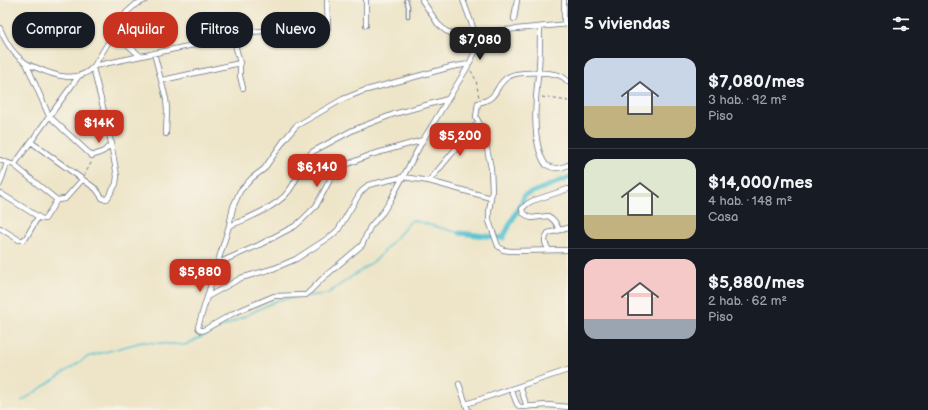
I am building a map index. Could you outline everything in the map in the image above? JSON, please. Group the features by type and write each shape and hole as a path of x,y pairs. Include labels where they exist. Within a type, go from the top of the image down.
{"street":[{"path":"127,12 136,4 146,0"},
{"path":"328,0 328,12"},
{"path":"366,0 366,25"},
{"path":"422,0 438,24 446,32 462,34 566,24 564,0"},
{"path":"463,0 475,33"},
{"path":"514,19 518,0"},
{"path":"540,27 536,126 537,140 543,161 546,165 554,168 561,168 568,165"},
{"path":"0,28 12,49 26,63 62,77 78,77 87,73 94,67 106,48"},
{"path":"468,66 451,67 363,91 343,99 296,126 264,169 252,178 240,191 233,207 229,226 198,327 202,330 234,313 274,296 304,295 309,293 323,278 361,248 370,227 383,212 423,140 468,66 485,32"},
{"path":"94,67 186,46"},
{"path":"131,48 140,56"},
{"path":"236,48 240,63 240,76 243,88"},
{"path":"154,53 162,80 167,110 166,134"},
{"path":"26,63 49,116 92,156 104,151 112,142"},
{"path":"162,80 240,63"},
{"path":"31,142 96,189 102,199 107,199 117,180 112,142 94,67"},
{"path":"568,82 562,76 558,75 538,73 512,74 505,79 493,97 478,103 476,117 483,130 490,161 492,191 488,211 489,221 496,242 500,248 511,251 568,250"},
{"path":"14,165 78,77"},
{"path":"229,226 282,199 288,192 306,158 316,149 353,130 394,114 448,99"},
{"path":"429,181 478,122"},
{"path":"218,263 259,245 295,226 316,206 332,174 338,168 370,155 423,140"},
{"path":"0,160 14,165 57,200 65,199 82,180"},
{"path":"0,184 7,163"},
{"path":"207,297 241,278 275,268 296,259 338,230 360,193 368,185 403,177 429,181 491,198"},
{"path":"559,230 556,223 550,217 528,217 523,213 522,209 532,201 568,189"},
{"path":"0,193 42,219 45,219 57,200"},
{"path":"0,228 18,240 23,240 26,238 38,217"},
{"path":"550,250 545,242 545,238 548,233 568,228"},
{"path":"466,404 568,370"},
{"path":"459,384 468,410"},
{"path":"520,386 525,407"},
{"path":"511,390 517,404 520,407 548,405 568,407"}],"lane":[{"path":"406,0 408,6 408,16"}],"path":[{"path":"468,66 476,80 479,96 478,103"},
{"path":"537,96 568,101"},
{"path":"82,180 90,166 92,156"}],"waterway":[{"path":"460,233 503,238 525,195 568,178"},
{"path":"306,296 327,294 377,259 412,220 460,233"},
{"path":"22,401 87,357 142,342 185,345 278,300 298,297"}]}
